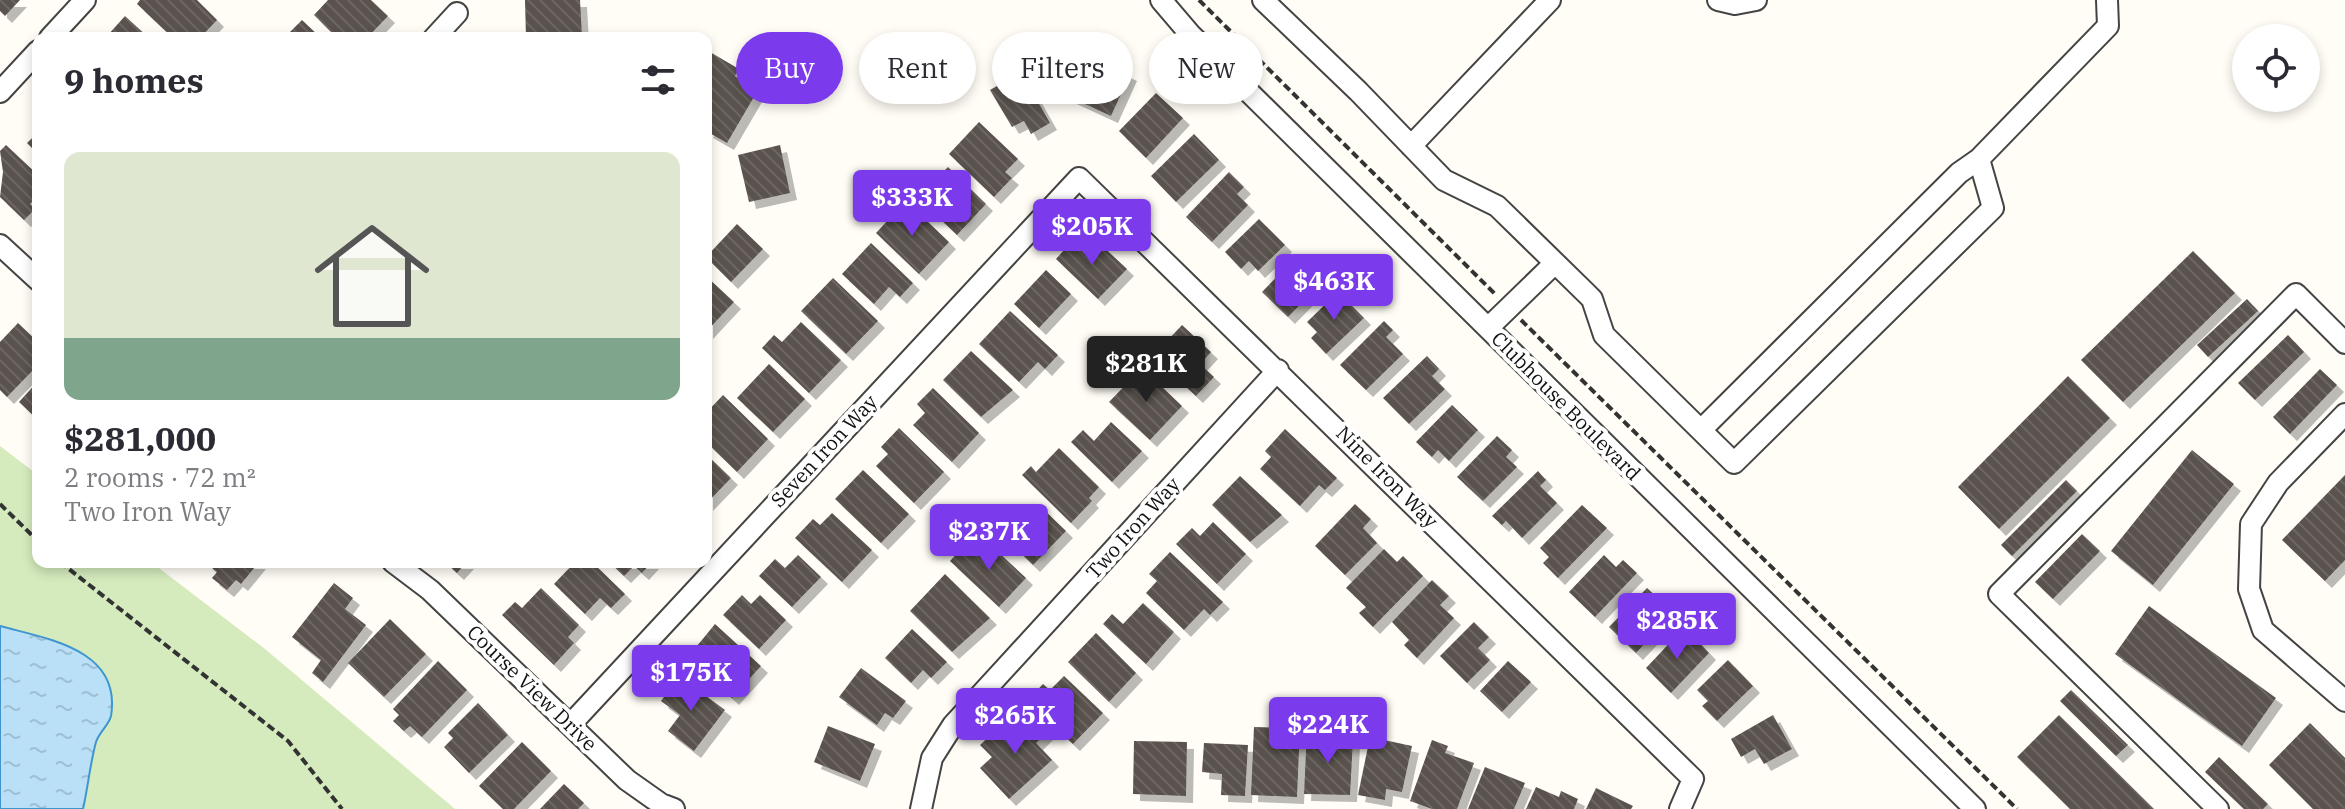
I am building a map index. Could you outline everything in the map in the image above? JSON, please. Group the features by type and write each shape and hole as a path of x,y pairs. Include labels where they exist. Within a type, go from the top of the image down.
{"street":[{"path":"56,32 85,0"},
{"name":"Clubhouse Boulevard","path":"1161,0 1190,34 1975,809"},
{"path":"1263,0 1444,180 1497,206 1592,299 1604,335 1734,463 1993,208 1979,159"},
{"path":"1411,146 1550,0"},
{"path":"1718,0 1735,4 1756,0"},
{"path":"1701,430 1948,183 1979,159 2108,26 2107,0"},
{"path":"440,32 457,13"},
{"path":"0,92 32,57"},
{"name":"Nine Iron Way","path":"1079,178 1693,779 1680,809"},
{"name":"Seven Iron Way","path":"570,725 1079,178"},
{"path":"0,245 32,274"},
{"path":"1488,328 1555,263"},
{"path":"2218,809 1999,594 2296,294 2345,343"},
{"name":"Two Iron Way","path":"921,809 932,758 953,725 1278,370"},
{"path":"2345,414 2278,483 2251,524 2249,589 2263,630 2345,701"},
{"name":"Course View Drive","path":"401,568 430,590 627,780 661,804 674,809"}],"path":[{"path":"1199,0 1486,286"},
{"path":"1534,332 2017,809"},
{"path":"0,504 32,535"},
{"path":"68,568 288,741 342,809"}],"green space":[{"path":"0,446 32,470 32,568 159,568 265,649 455,809 0,809"}],"water":[{"path":"0,626 39,636 77,651 93,662 105,676 111,693 111,716 96,742 83,809 0,809"}],"building":[{"path":"0,0 20,0 5,16 0,11"},
{"path":"140,0 197,0 217,20 206,32 167,32 137,4"},
{"path":"328,0 371,0 388,16 373,32 331,32 314,15"},
{"path":"525,0 580,0 582,32 526,32"},
{"path":"125,16 142,32 111,32"},
{"path":"302,20 315,32 290,32"},
{"path":"712,53 736,67 736,104 750,104 727,143 712,134"},
{"path":"1149,100 1149,104 1168,104 1183,118 1146,158 1119,131"},
{"path":"998,104 1039,104 1050,123 1031,134 1024,121 1012,127"},
{"path":"1085,104 1116,104 1111,116"},
{"path":"979,122 1018,159 1005,172 1012,178 994,197 949,154"},
{"path":"1194,134 1219,160 1176,202 1151,176"},
{"path":"6,145 32,169 32,212 24,220 0,197 3,172 0,151"},
{"path":"780,145 790,193 749,202 738,155"},
{"path":"948,167 986,204 957,235 913,193 924,181 930,186"},
{"path":"1229,172 1244,187 1237,194 1248,205 1212,242 1186,217"},
{"path":"906,201 949,242 919,274 876,233"},
{"path":"1259,219 1285,245 1258,271 1249,261 1241,269 1225,252"},
{"path":"737,224 763,249 731,282 712,263 712,251"},
{"path":"1072,241 1085,254 1097,241 1127,269 1098,299 1056,259"},
{"path":"871,243 913,283 900,297 889,287 874,304 842,274"},
{"path":"2193,251 2235,293 2123,402 2081,360"},
{"path":"1296,257 1308,268 1314,262 1328,276 1288,317 1262,292"},
{"path":"1046,270 1071,294 1039,328 1014,304"},
{"path":"833,278 878,321 846,354 801,311"},
{"path":"712,282 734,302 712,326"},
{"path":"1338,292 1364,318 1326,354 1311,338 1317,332 1307,322"},
{"path":"2247,299 2258,311 2208,357 2197,345"},
{"path":"1010,311 1058,355 1045,369 1038,362 1019,382 979,344"},
{"path":"1384,321 1393,330 1386,337 1403,354 1366,390 1340,365"},
{"path":"801,322 841,360 809,393 762,348 774,335 782,342"},
{"path":"18,323 32,336 32,371 7,397 0,390 0,342"},
{"path":"1182,325 1211,352 1200,364 1214,377 1196,396 1153,356"},
{"path":"2288,335 2304,352 2255,400 2238,383"},
{"path":"971,351 1013,390 981,417 943,380"},
{"path":"1427,356 1439,369 1432,376 1445,389 1409,424 1383,398"},
{"path":"769,364 805,399 773,432 737,398"},
{"path":"1142,368 1182,406 1150,440 1109,402"},
{"path":"2320,369 2337,385 2290,434 2273,417"},
{"path":"2068,376 2110,418 1999,529 1958,487"},
{"path":"32,388 32,414 19,402"},
{"path":"933,388 979,433 952,462 913,425 925,413 917,404"},
{"path":"723,395 768,439 737,472 712,448 712,407"},
{"path":"1452,405 1478,430 1449,461 1438,450 1432,457 1416,442"},
{"path":"1111,422 1142,451 1112,482 1071,442 1083,430 1094,441"},
{"path":"899,428 944,472 914,503 876,466 888,454 881,447"},
{"path":"1285,429 1337,478 1325,490 1319,485 1300,506 1260,469 1271,457 1265,451"},
{"path":"1497,436 1512,450 1506,457 1517,467 1483,501 1457,477"},
{"path":"1059,448 1099,487 1089,498 1092,501 1071,523 1022,475 1031,466 1036,472"},
{"path":"2192,450 2234,484 2153,585 2111,551"},
{"path":"712,460 731,478 712,498"},
{"path":"863,470 909,514 881,543 835,499"},
{"path":"1538,471 1546,480 1540,486 1557,503 1522,538 1506,521 1502,525 1492,516"},
{"path":"2345,475 2345,560 2325,581 2282,540"},
{"path":"1240,476 1282,515 1250,542 1212,505"},
{"path":"2066,480 2077,491 2012,556 2001,545"},
{"path":"1355,504 1371,519 1363,528 1377,543 1345,575 1315,546"},
{"path":"1582,505 1607,528 1558,578 1543,563 1549,557 1540,548"},
{"path":"1041,507 1066,531 1033,565 1008,541"},
{"path":"832,513 872,550 842,582 795,538 813,519 820,525"},
{"path":"1213,522 1246,554 1217,584 1176,544 1192,528 1200,536"},
{"path":"2082,534 2100,551 2053,599 2035,582"},
{"path":"985,540 1026,578 999,607 950,561 966,544 974,551"},
{"path":"1384,549 1397,562 1403,556 1423,576 1373,627 1359,613 1366,607 1346,588"},
{"path":"1170,552 1223,602 1210,615 1204,609 1184,630 1146,593 1157,581 1149,574"},
{"path":"798,555 821,577 792,607 759,576 775,559 785,568"},
{"path":"1604,555 1616,567 1623,560 1637,573 1595,617 1569,592"},
{"path":"212,568 254,568 241,584 236,580 227,590 212,578 217,572"},
{"path":"569,568 598,568 625,594 611,608 600,598 585,614 554,584"},
{"path":"615,568 632,568 624,576"},
{"path":"945,574 990,618 952,652 910,611"},
{"path":"1432,580 1449,596 1440,605 1454,618 1417,658 1404,645 1409,640 1392,622"},
{"path":"334,583 353,598 345,609 366,625 323,682 312,673 321,660 292,637"},
{"path":"541,588 579,625 568,637 574,643 554,665 502,615 515,602 522,608"},
{"path":"1647,588 1663,603 1660,607 1670,617 1636,653 1609,627"},
{"path":"742,595 751,604 760,595 786,620 759,649 723,615"},
{"path":"1143,603 1174,632 1146,664 1103,624 1112,614 1123,624"},
{"path":"2149,606 2276,698 2242,746 2115,654"},
{"path":"390,619 426,654 384,697 348,663"},
{"path":"1474,622 1489,637 1478,648 1490,660 1467,683 1440,656"},
{"path":"715,624 761,666 732,698 688,657"},
{"path":"912,629 947,662 931,678 923,670 911,683 885,658"},
{"path":"1680,632 1690,642 1694,637 1709,653 1671,693 1646,668"},
{"path":"1096,633 1136,673 1109,702 1068,662"},
{"path":"1728,660 1753,686 1717,721 1702,706 1708,701 1697,690"},
{"path":"438,661 467,690 422,737 410,726 404,731 393,721 399,715 393,709"},
{"path":"1508,661 1531,682 1502,712 1480,691"},
{"path":"861,668 906,701 893,718 885,713 877,725 839,697"},
{"path":"679,676 725,710 694,751 668,731 680,715 661,701"},
{"path":"1064,676 1103,713 1073,744 1027,701 1043,684 1050,690"},
{"path":"2071,690 2128,745 2116,756 2060,701"},
{"path":"478,703 508,735 469,773 444,747 453,738 448,733"},
{"path":"1027,713 1046,733 1036,743 1052,760 1009,799 980,768 992,757 980,745 994,732 1000,738"},
{"path":"1773,715 1792,749 1764,764 1755,749 1741,757 1731,739"},
{"path":"2059,715 2154,809 2070,809 2017,757"},
{"path":"2310,723 2345,758 2345,809 2313,809 2269,765"},
{"path":"828,726 875,744 860,781 814,762"},
{"path":"1254,727 1300,728 1297,797 1251,795"},
{"path":"1307,729 1326,729 1326,739 1353,740 1350,795 1304,794"},
{"path":"1370,737 1412,746 1402,792 1386,789 1385,800 1358,795"},
{"path":"1432,740 1448,746 1445,753 1474,763 1457,809 1432,809 1410,801"},
{"path":"1134,741 1187,742 1186,796 1133,794"},
{"path":"522,742 551,771 514,809 503,809 479,786"},
{"path":"1204,743 1248,745 1245,796 1221,795 1222,774 1202,772"},
{"path":"2219,757 2268,804 2263,809 2244,809 2205,772"},
{"path":"1485,767 1525,783 1514,809 1468,809"},
{"path":"564,784 584,803 578,809 540,809"},
{"path":"1536,787 1559,797 1561,791 1578,799 1574,809 1526,809"},
{"path":"1596,788 1633,806 1631,809 1586,809"}]}
